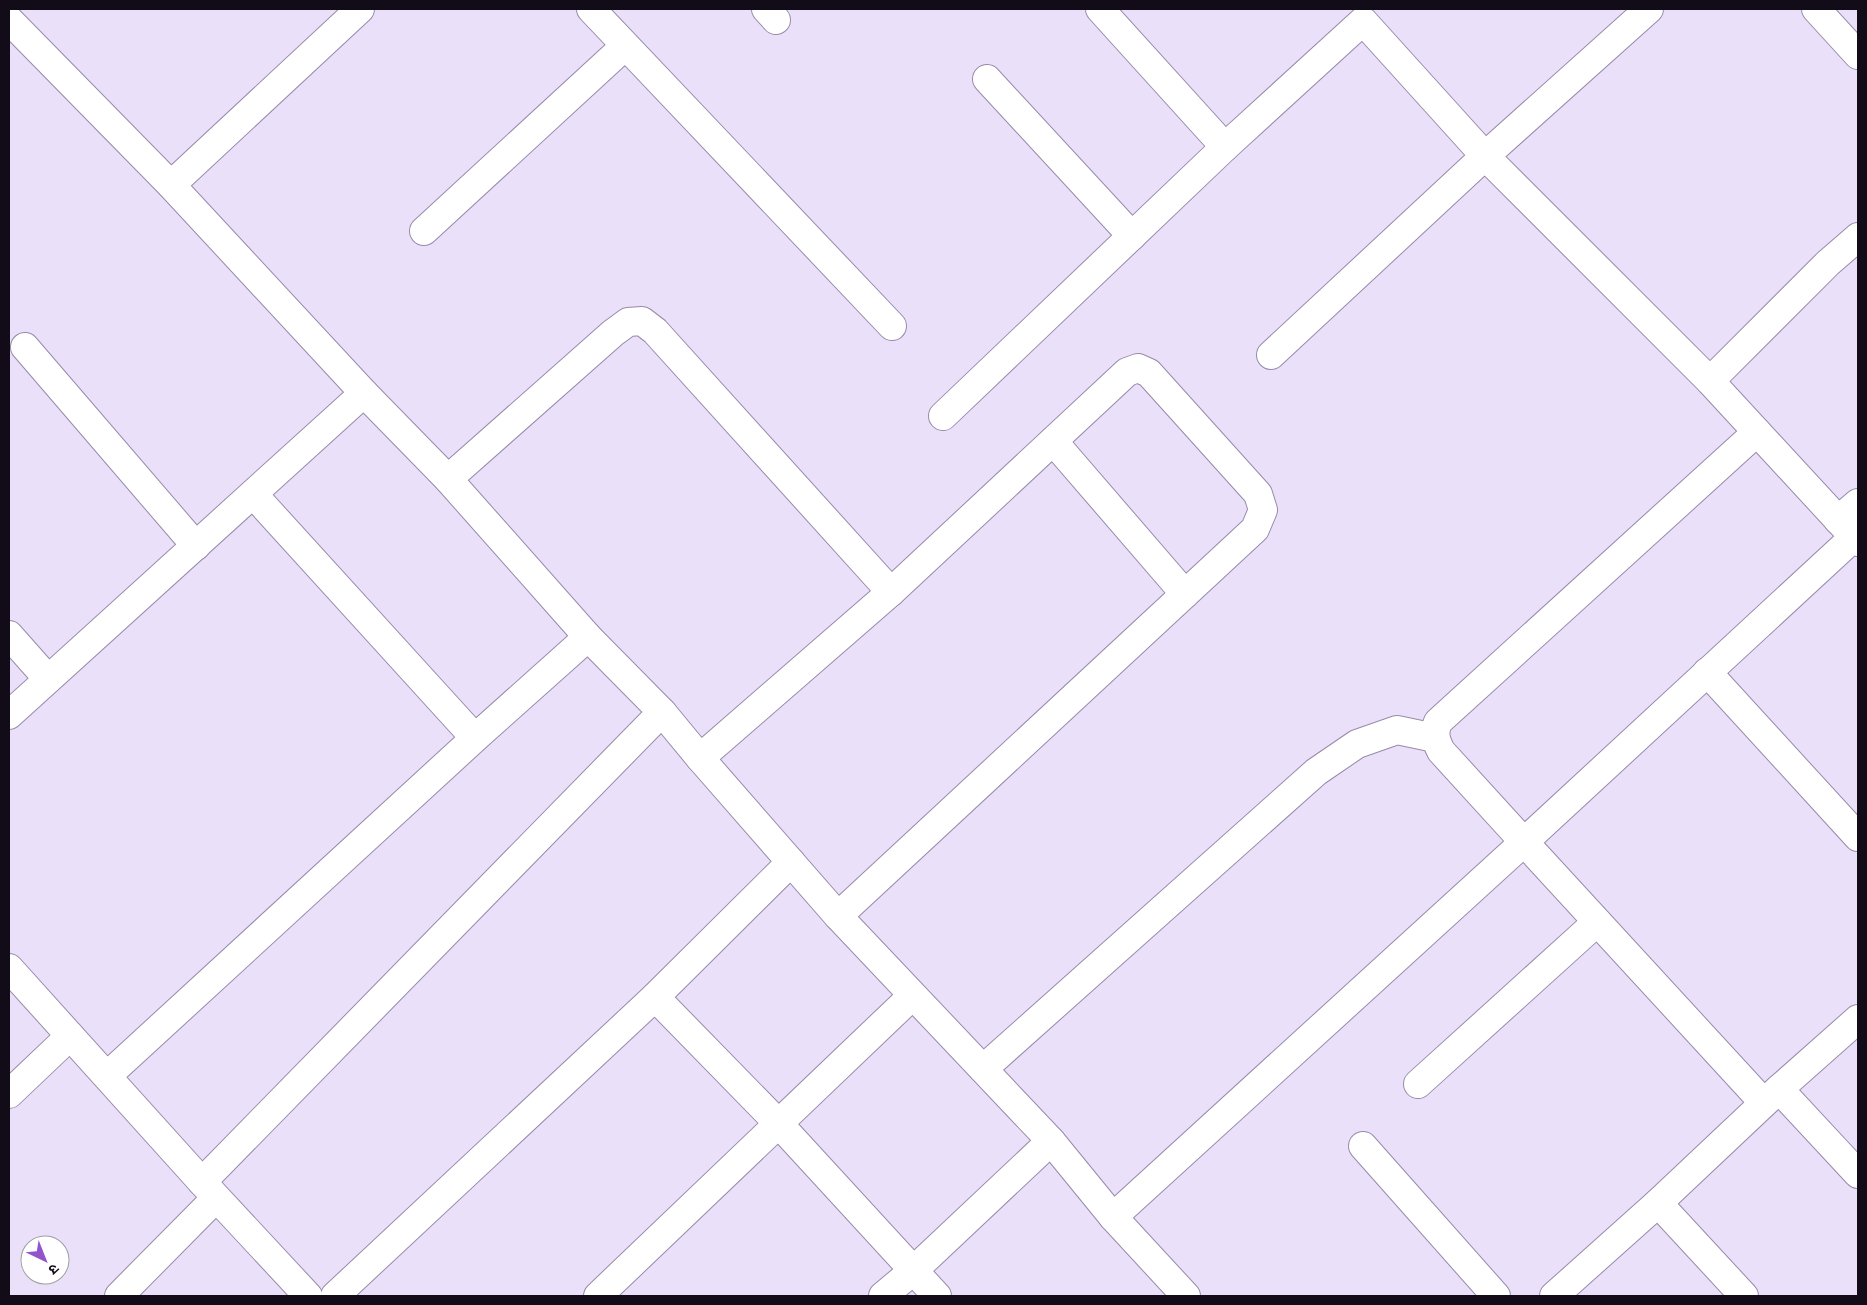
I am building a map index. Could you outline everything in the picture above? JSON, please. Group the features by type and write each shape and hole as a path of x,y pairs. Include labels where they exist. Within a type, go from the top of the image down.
{"street":[{"path":"171,186 360,9"},
{"path":"591,9 892,326"},
{"path":"1100,9 1225,147"},
{"path":"1271,355 1485,156 1649,9"},
{"path":"1816,9 1858,54"},
{"path":"943,416 1363,13 1485,156 1710,381 1757,432 1852,525 1707,672 1524,842 1113,1217"},
{"path":"9,20 171,186 364,393 448,479 588,637 662,712 838,916 1051,1141 1113,1217 1186,1296"},
{"path":"424,231 625,46"},
{"path":"987,78 1132,236"},
{"path":"1710,381 1828,263 1858,236"},
{"path":"448,479 613,334 628,322 642,321 655,331 891,592"},
{"path":"25,347 196,546"},
{"path":"700,758 891,592 1127,372 1138,368 1149,373 1258,494 1263,510 1255,529 838,916"},
{"path":"9,715 364,393"},
{"path":"1757,432 1452,708 1438,722 1435,738 1441,752 1597,922 1772,1096 1858,1174"},
{"path":"1053,441 1185,594"},
{"path":"253,494 474,738"},
{"path":"9,635 48,679"},
{"path":"107,1076 474,738 588,637"},
{"path":"1707,672 1858,837"},
{"path":"118,1296 209,1190 662,712"},
{"path":"983,1069 1316,772 1357,744 1397,730 1435,738"},
{"path":"335,1296 655,997 791,862"},
{"path":"1418,1084 1597,922"},
{"path":"9,968 209,1190 308,1296"},
{"path":"598,1296 912,996"},
{"path":"655,997 779,1124 937,1296"},
{"path":"1554,1296 1858,1019"},
{"path":"9,1094 70,1036"},
{"path":"884,1296 1051,1141"},
{"path":"1363,1146 1496,1296"},
{"path":"1658,1203 1744,1296"}]}
